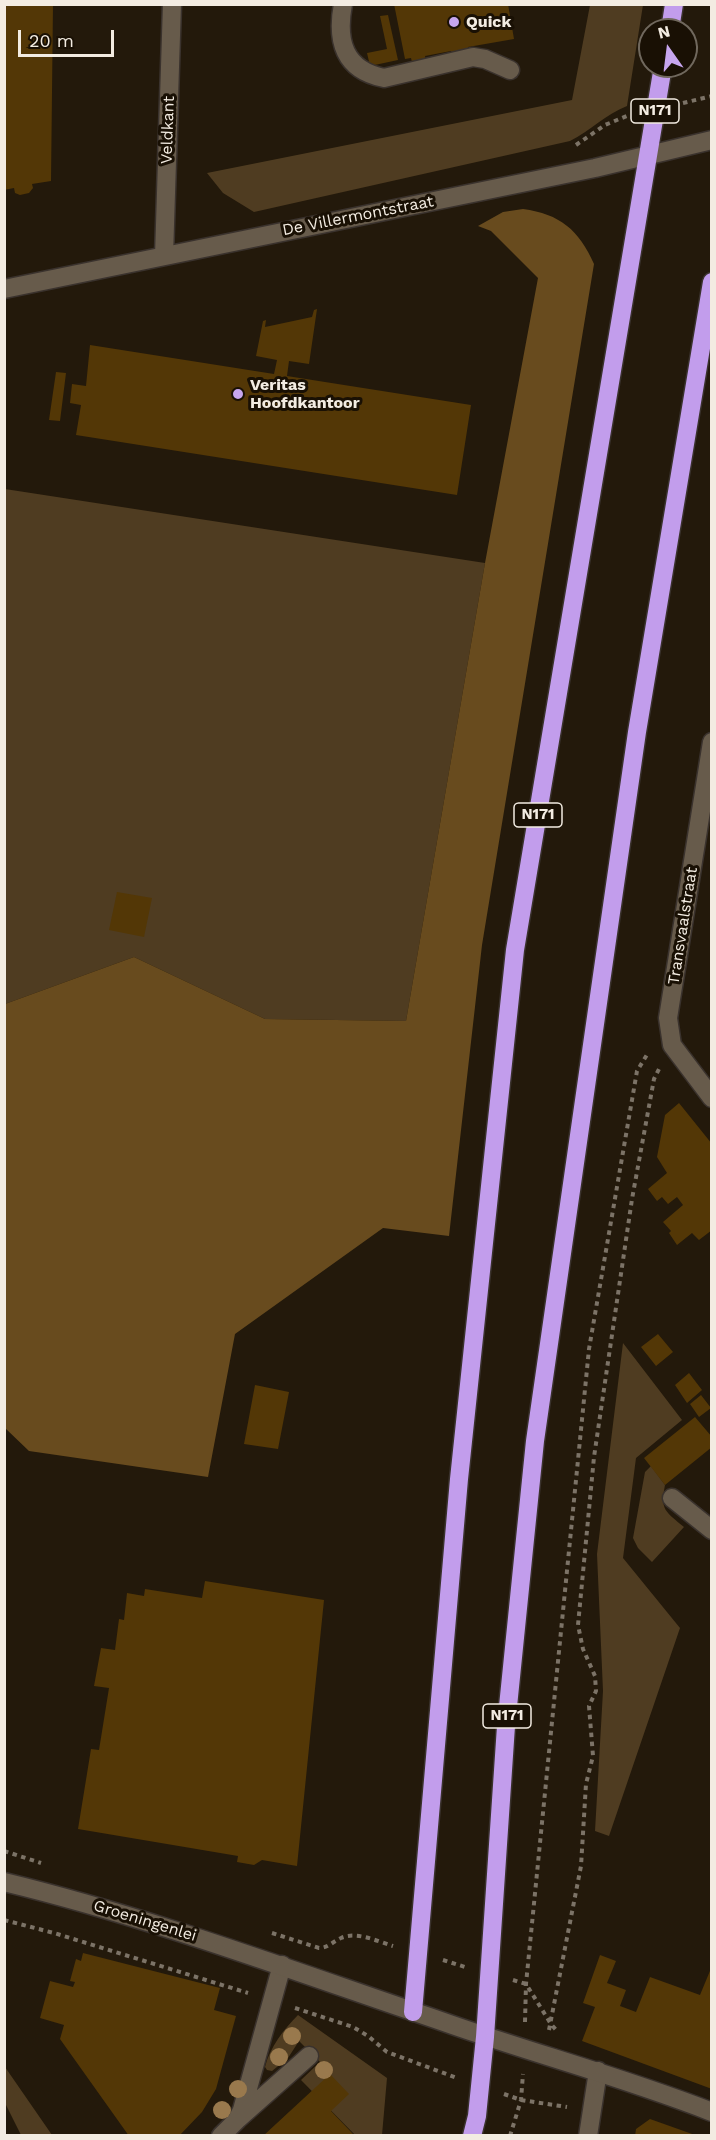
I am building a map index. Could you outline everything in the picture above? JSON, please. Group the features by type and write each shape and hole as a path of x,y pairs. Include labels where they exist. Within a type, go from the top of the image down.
{"highway":[{"name":"N171","path":"413,2012 459,1479 515,950 661,78"},
{"name":"N171","path":"472,2136 477,2116 485,2037 506,1726 535,1441 637,732 711,282"}],"street":[{"name":"Veldkant","path":"164,256 172,4"},
{"path":"343,4 341,15 343,43 348,58 369,75 384,78 473,57 485,59 510,70"},
{"name":"De Villermontstraat","path":"4,289 595,168 711,140"},
{"name":"Transvaalstraat","path":"711,742 668,1018 672,1045 711,1098"},
{"path":"672,1498 711,1530"},
{"name":"Groeningenlei","path":"5,1882 66,1897 177,1930 485,2037 598,2071 711,2112"},
{"path":"237,2120 282,1965"},
{"path":"221,2136 309,2056"},
{"path":"588,2136 598,2071"}],"path":[{"path":"668,1018 637,1071 590,1349 526,1984 550,2024 581,1866 586,1784 593,1756 589,1706 596,1691 595,1676 583,1649 578,1625 594,1457 632,1199 654,1079 672,1045"},
{"path":"4,1920 54,1933 353,2027 387,2052 480,2085"},
{"path":"510,2136 521,2100"}],"shaded area":[{"path":"590,5 643,5 641,18 638,18 638,37 627,106 612,113 570,141 254,212 223,193 207,173 572,100"},
{"path":"523,209 548,215 567,226 582,242 594,264 482,945 449,1236 383,1228 235,1334 208,1477 29,1451 5,1428 5,1004 134,957 265,1019 406,1021 485,563 538,278 491,231 478,226 503,212"},
{"path":"5,489 485,563 406,1021 265,1019 134,957 5,1004"},
{"path":"623,1343 682,1420 636,1458 623,1558 680,1628 609,1836 595,1831 603,1691 597,1554"},
{"path":"651,1466 665,1485 663,1500 666,1509 684,1527 652,1562 638,1548 633,1538 645,1472"},
{"path":"298,2015 387,2078 382,2135 355,2135 301,2080 320,2062 299,2041 288,2058 272,2071 267,2070 265,2067 274,2045"},
{"path":"5,2067 52,2135 21,2135 5,2103"}],"building":[{"path":"4,4 53,4 51,181 32,184 33,188 29,193 20,195 15,193 14,188 4,190"},
{"name":"Quick","path":"394,4 508,4 514,39 468,47 470,59 454,62 451,51 425,56 427,68 414,70 411,58 405,59"},
{"path":"388,15 398,60 370,66 367,53 387,49 380,16"},
{"name":"Veritas Hoofdkantoor","path":"317,309 309,364 289,361 287,376 471,405 457,495 76,435 81,405 70,403 72,384 86,386 90,345 274,374 277,360 256,356 263,321 266,320 265,327 312,317 314,310"},
{"path":"56,372 66,373 60,421 49,420"},
{"path":"117,892 152,898 144,937 109,930"},
{"path":"679,1103 712,1144 712,1230 699,1240 692,1233 677,1245 669,1233 671,1231 663,1222 683,1205 677,1197 668,1204 662,1197 657,1201 648,1189 667,1173 657,1157 665,1115"},
{"path":"658,1334 673,1352 656,1366 641,1347"},
{"path":"689,1373 702,1390 687,1403 675,1385"},
{"path":"255,1385 289,1392 278,1449 244,1444"},
{"path":"701,1395 711,1408 699,1417 690,1404"},
{"path":"695,1417 712,1437 712,1447 665,1485 644,1458"},
{"path":"205,1581 324,1600 297,1866 262,1860 254,1865 237,1862 238,1856 78,1829 91,1749 99,1750 109,1688 94,1686 101,1648 115,1650 119,1619 124,1620 127,1593 144,1596 145,1589 202,1598"},
{"path":"83,1953 220,1988 214,2010 236,2016 216,2089 202,2112 179,2136 129,2136 60,2039 64,2025 40,2018 50,1981 73,1987 75,1982 70,1981 76,1959 81,1961"},
{"path":"600,1955 616,1961 607,1983 626,1990 620,2006 636,2012 650,1977 700,1995 712,1966 712,2089 582,2041 595,2007 583,2003"},
{"path":"330,2074 349,2094 331,2111 353,2134 351,2136 263,2136"},
{"path":"650,2119 695,2136 635,2136 636,2129"}],"place":[{"name":"Quick","path":"454,22"},
{"name":"Veritas Hoofdkantoor","path":"238,394"}]}
